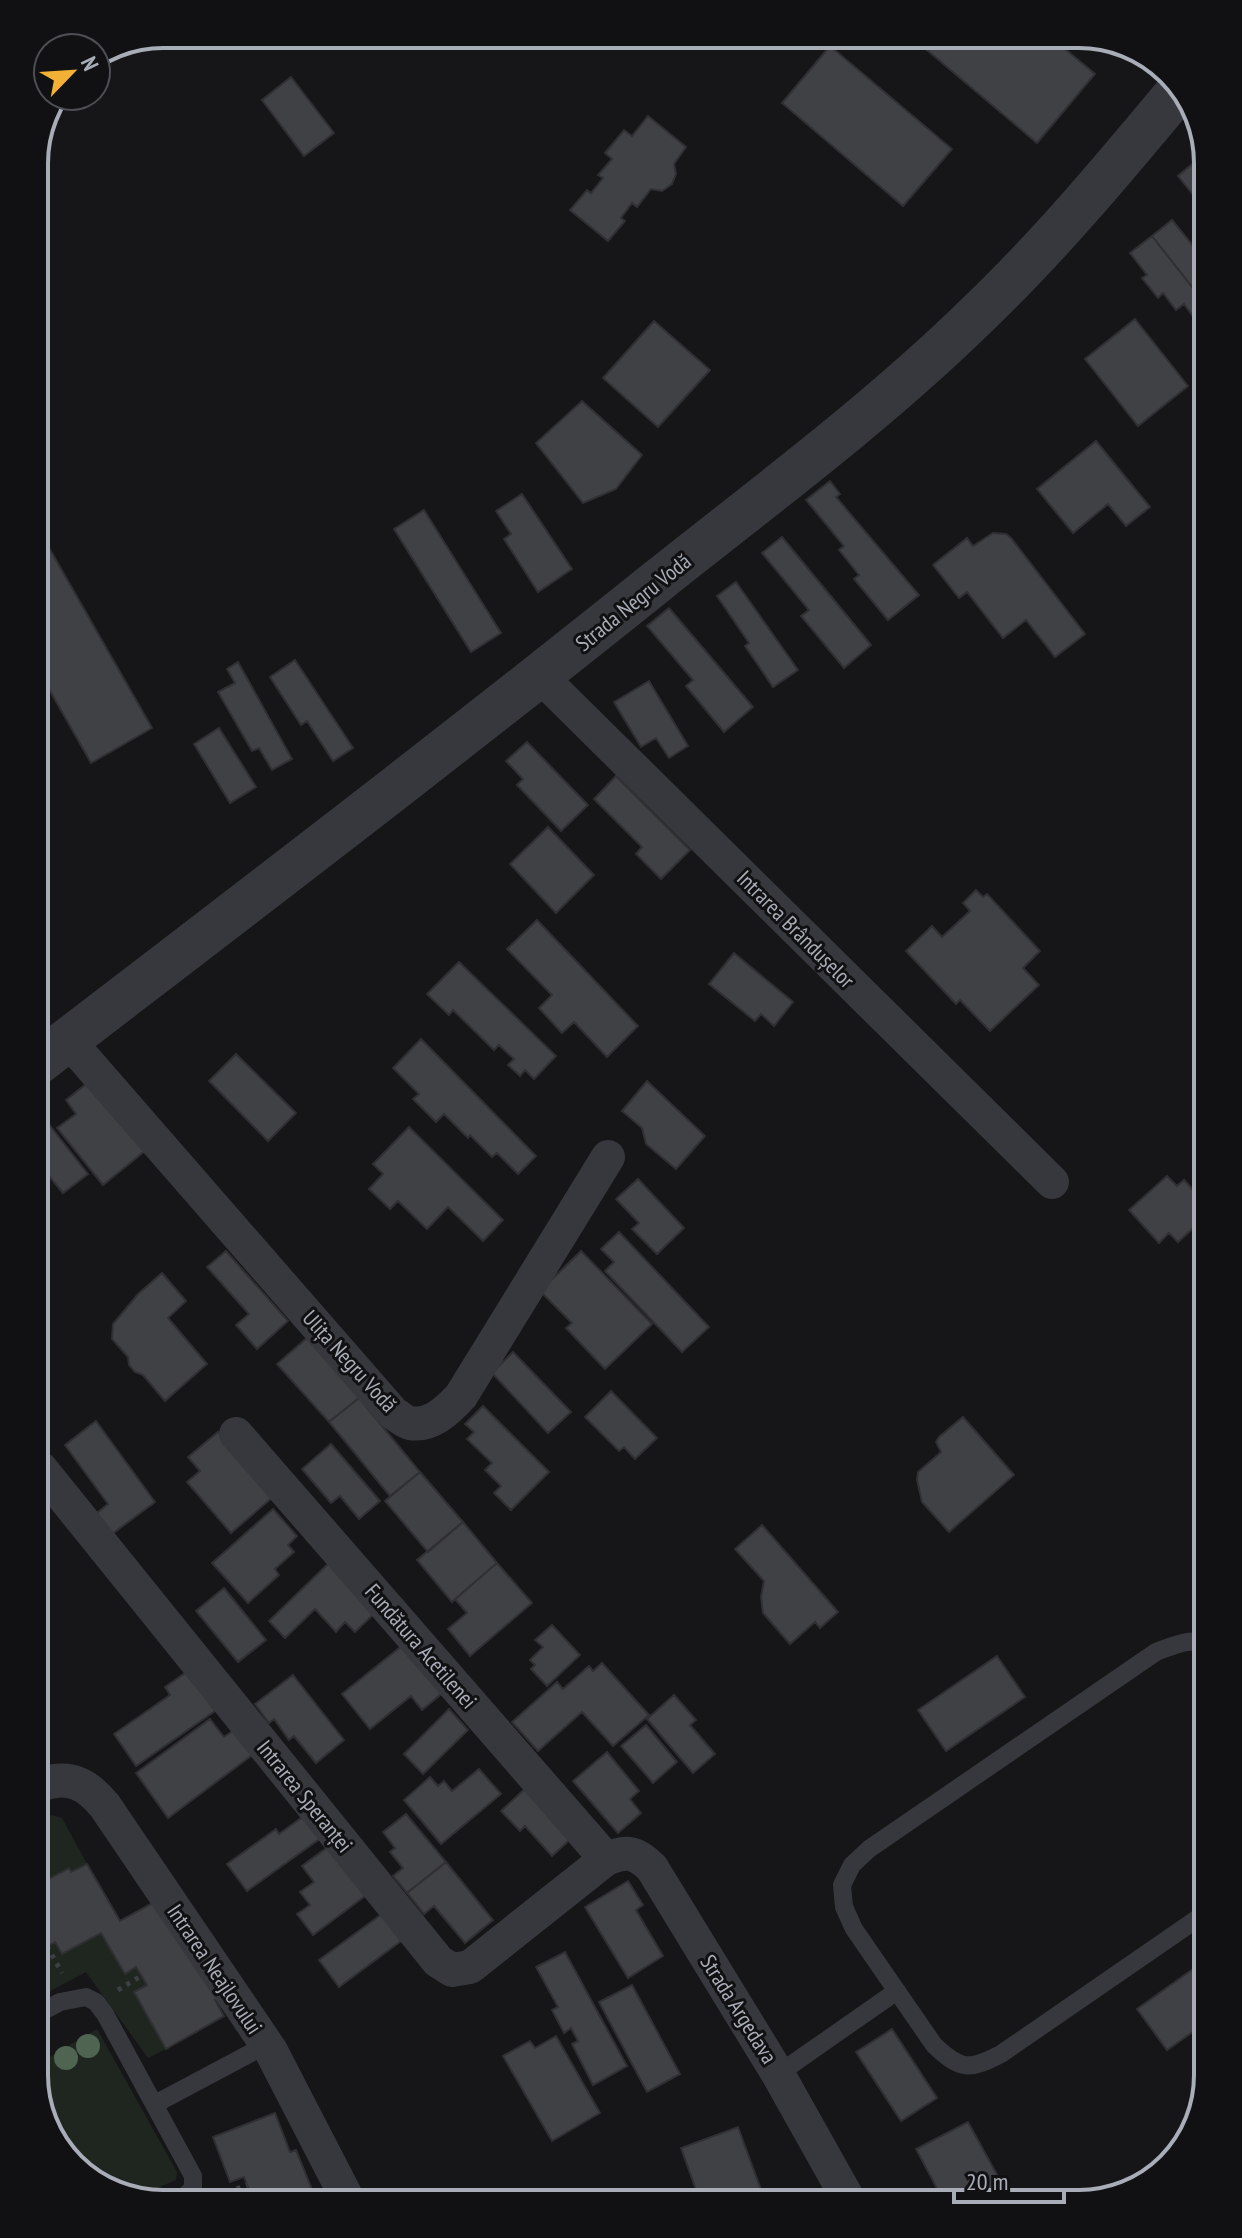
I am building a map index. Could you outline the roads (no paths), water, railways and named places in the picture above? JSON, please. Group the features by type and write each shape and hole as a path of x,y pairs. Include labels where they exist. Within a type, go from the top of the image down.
{"street":[{"name":"Strada Negru Vodă","path":"54,1051 540,676 868,414 990,302 1088,200 1173,97"},
{"name":"Intrarea Brândușelor","path":"540,676 1052,1182"},
{"name":"Ulița Negru Vodă","path":"54,1051 393,1413 410,1423 431,1420 448,1410 461,1396 608,1157"},
{"name":"Fundătura Acetilenei","path":"236,1434 606,1859"},
{"name":"Intrarea Speranței","path":"48,1478 438,1961 452,1970 470,1967 606,1859"},
{"name":"Intrarea Neajlovului","path":"48,1782 75,1782 93,1791 266,2045 343,2190"},
{"name":"Strada Argedava","path":"606,1859 619,1853 632,1854 642,1858 652,1868 778,2074 843,2190"}],"lane":[{"path":"1194,1642 1156,1652 869,1849 852,1865 842,1885 844,1907 854,1929 934,2045 950,2061 965,2066 982,2064 1001,2054 1194,1921"},
{"path":"778,2074 897,1991"},
{"path":"48,2008 75,1998 86,1997 96,2002 193,2176 191,2190"},
{"path":"155,2104 266,2045"}]}
